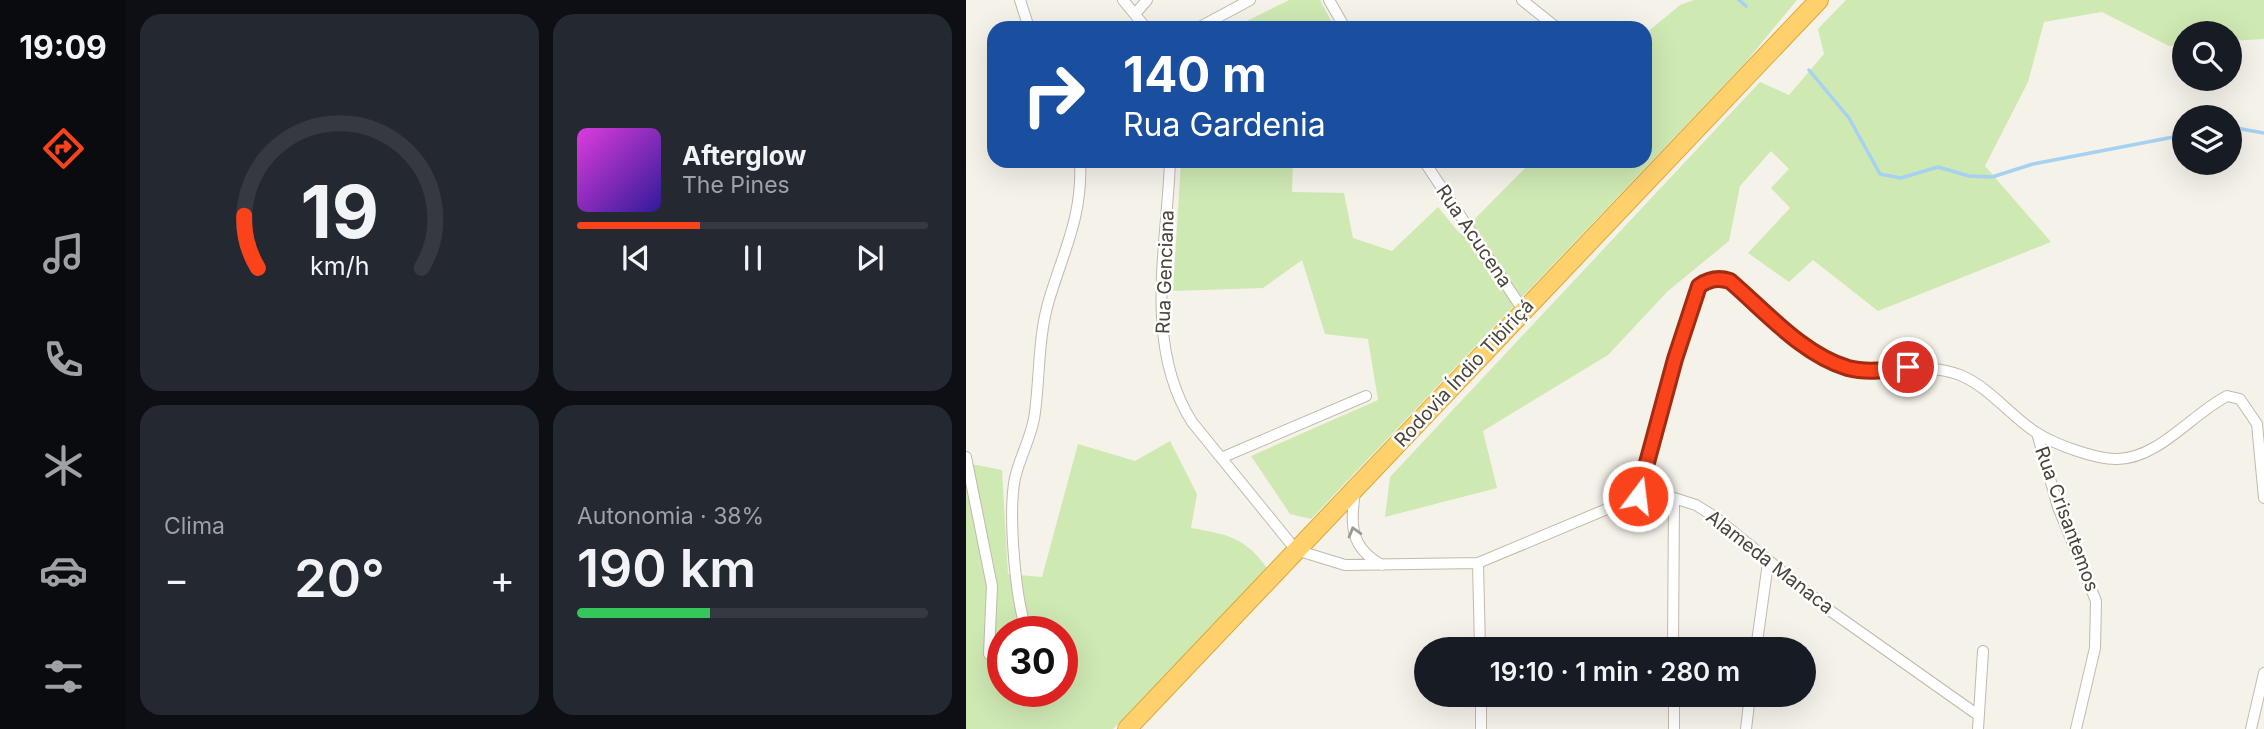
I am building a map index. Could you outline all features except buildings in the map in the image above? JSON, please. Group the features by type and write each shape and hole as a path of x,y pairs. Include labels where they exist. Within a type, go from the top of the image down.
{"highway":[{"name":"Rodovia Índio Tibiriçá","path":"1802,17 1813,0"},
{"name":"Rodovia Índio Tibiriçá","path":"1127,729 1819,0"}],"street":[{"path":"1020,0 1027,21"},
{"path":"1123,0 1140,21"},
{"path":"1135,14 1147,0"},
{"path":"1211,21 1250,0"},
{"path":"1329,0 1341,21"},
{"path":"1522,0 1548,21"},
{"path":"1023,616 1014,530 1015,481 1035,414 1039,352 1048,301 1076,225 1082,191 1080,168"},
{"name":"Rua Genciana","path":"1170,168 1161,334 1164,356 1178,400 1296,550"},
{"name":"Rua Acucena","path":"1429,168 1523,310"},
{"path":"1638,496 1675,359 1699,286 1714,279 1730,281 1799,341 1829,361 1865,370 1922,367 1942,369 1980,386 2037,433 2081,452 2115,460 2151,448 2227,396 2241,398 2257,424 2264,498"},
{"path":"1221,458 1366,396"},
{"name":"Rua Crisantemos","path":"2037,433 2058,507 2096,601 2095,648 2076,729"},
{"path":"966,457 992,586 991,616"},
{"path":"1356,487 1352,529 1365,554 1382,565"},
{"name":"Alameda Manaca","path":"1296,550 1345,565 1478,563 1638,496 1674,498 1696,505 1715,517 1768,563 1978,715"},
{"path":"1674,498 1674,637"},
{"path":"1478,563 1480,637"},
{"path":"1758,637 1768,563"},
{"path":"1978,729 1983,652"},
{"path":"2251,729 2264,673"},
{"path":"1481,707 1481,729"},
{"path":"1674,707 1674,729"},
{"path":"1746,729 1749,707"}],"green space":[{"path":"1289,0 1320,0 1331,21 1247,21"},
{"path":"1694,0 1797,0 1745,63 1652,161 1652,28 1680,5"},
{"path":"1846,0 2264,0 2264,39 2242,40 2242,21 2172,21 2172,46 2169,46 2102,12 2044,22 2028,82 1985,166 2051,242 1878,311 1813,260 1789,282 1748,253 1790,208 1771,188 1789,169 1771,151 1740,186 1729,241 1668,291 1608,355 1483,431 1497,488 1385,517 1390,477 1760,82 1789,95 1824,54 1818,29"},
{"path":"1181,168 1293,168 1292,192 1344,193 1353,238 1392,251 1438,207 1460,234 1525,168 1645,168 1311,519 1290,514 1251,456 1378,400 1368,339 1325,334 1302,260 1263,288 1173,291"},
{"path":"1170,441 1197,494 1191,528 1215,532 1243,543 1267,568 1113,729 966,729 966,463 1002,470 1008,574 1042,577 1078,444 1135,461"}],"waterway":[{"path":"1739,0 1746,6"},
{"path":"1809,70 1849,118 1880,174 1901,178 1938,167 1969,176 1992,177 2033,164 2172,137"},
{"path":"2242,129 2264,133"}],"route":[{"path":"1638,496 1675,359 1699,286 1707,281 1722,278 1730,281 1799,341 1829,361 1865,370 1908,367"}]}
